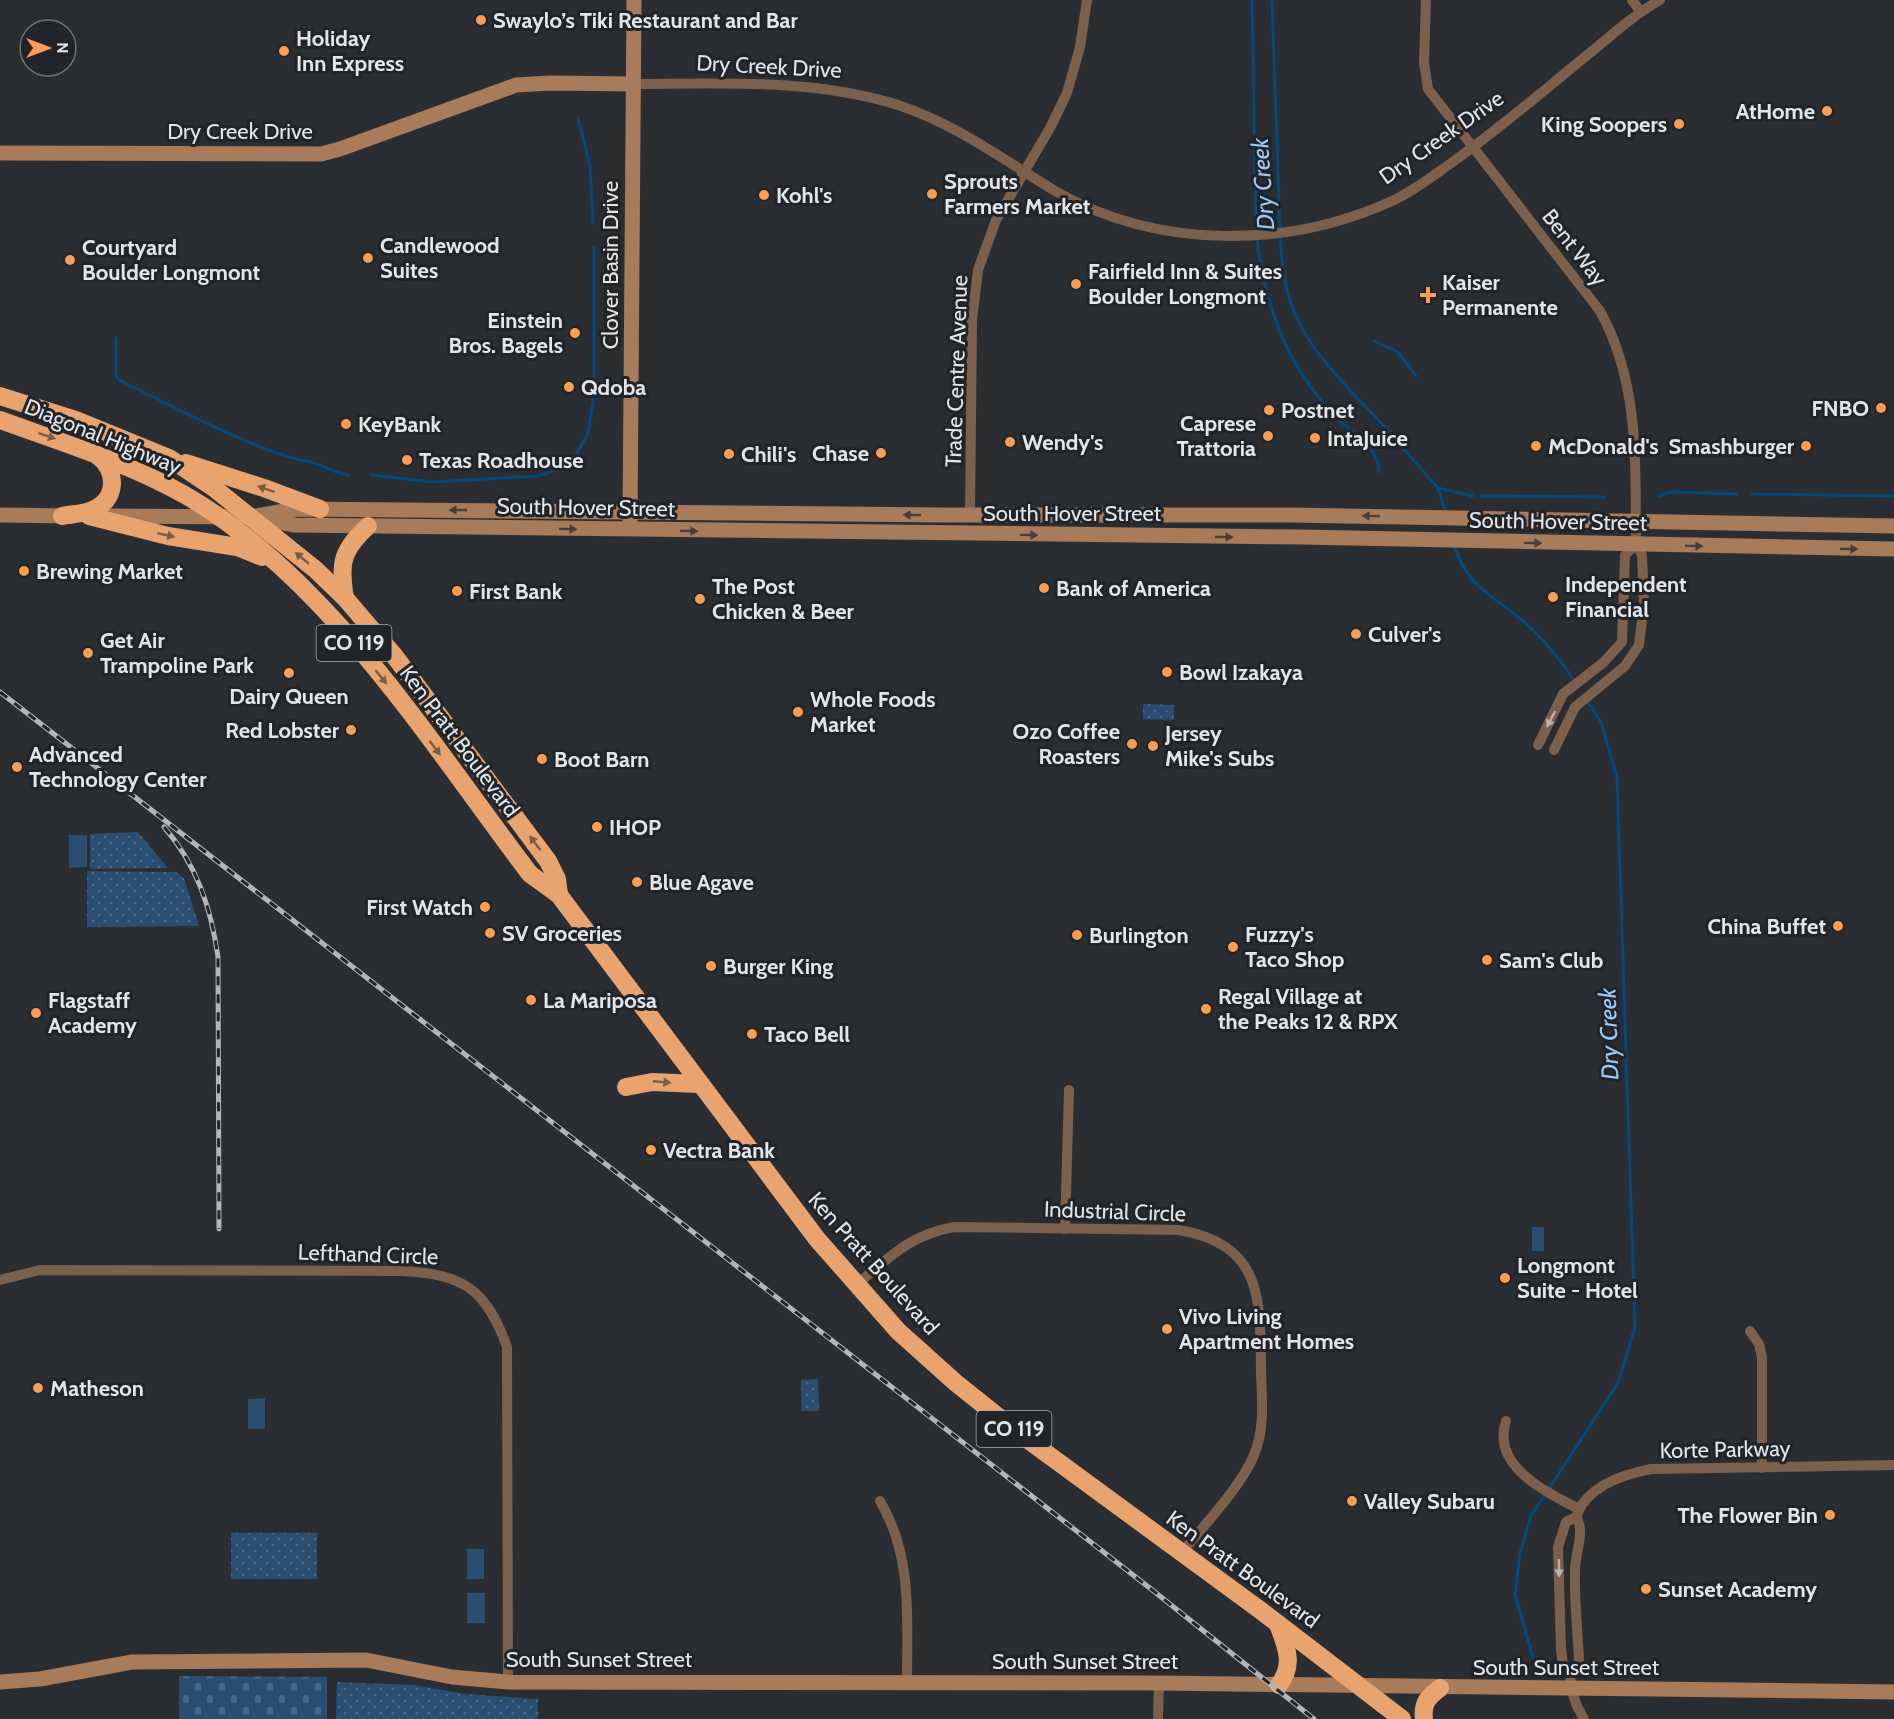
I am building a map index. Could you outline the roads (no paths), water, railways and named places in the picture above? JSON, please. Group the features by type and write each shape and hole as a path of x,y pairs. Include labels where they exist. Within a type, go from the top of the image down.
{"highway":[{"name":"Diagonal Highway","path":"0,396 76,420 168,458 250,517"},
{"name":"Diagonal Highway","path":"0,420 96,454 177,491 218,517"},
{"path":"62,516 89,511 102,505 110,495 113,485 111,469 96,454"},
{"path":"168,458 264,488 320,509"},
{"path":"89,516 168,536 237,547 260,555 285,571"},
{"name":"Ken Pratt Boulevard","path":"218,517 285,571 369,662 530,874 559,895 817,1239 856,1286 898,1330 956,1383 1402,1719"},
{"name":"Ken Pratt Boulevard","path":"250,517 316,570 345,598 393,654 548,861 556,879 559,895"},
{"path":"345,598 342,569 345,553 368,526"},
{"path":"626,1087 652,1082 699,1084"},
{"path":"1278,1624 1290,1661 1287,1674 1280,1685"},
{"path":"1424,1719 1424,1705 1428,1697 1440,1688"}],"main road":[{"name":"Clover Basin Drive","path":"630,530 634,0"},
{"name":"Dry Creek Drive","path":"0,153 310,155 340,149 516,85 550,82 633,84"},
{"name":"South Hover Street","path":"0,515 250,517 296,509 320,509 1452,517 1894,526"},
{"path":"970,515 970,535"},
{"name":"South Hover Street","path":"250,517 296,525 970,535 1301,537 1438,542 1894,549"},
{"name":"South Sunset Street","path":"0,1682 40,1679 132,1662 366,1660 452,1677 508,1682 1256,1685"},
{"name":"South Sunset Street","path":"1202,1684 1894,1692"}],"street":[{"name":"Trade Centre Avenue","path":"970,515 974,292 980,260 991,229 1053,122 1069,87 1080,47 1087,0"},
{"name":"Bent Way","path":"1426,0 1424,63 1428,89 1593,302 1613,337 1626,380 1635,434 1636,544 1642,555 1644,594 1639,645 1625,666 1575,707 1554,750"},
{"path":"1632,0 1641,12"},
{"name":"Dry Creek Drive","path":"633,84 787,85 865,96 946,124 1024,172 1086,206 1127,222 1199,235 1273,234 1350,217 1413,190 1473,147 1641,12 1660,0"},
{"name":"Bent Way","path":"1538,744 1563,694 1612,654 1622,642 1624,555 1636,544"},
{"path":"1065,1229 1069,1090"},
{"name":"Industrial Circle","path":"856,1286 912,1240 932,1231 954,1227 1179,1230 1199,1234 1219,1242 1235,1256 1255,1286 1260,1307 1262,1415 1260,1438 1246,1470 1181,1554"},
{"name":"Lefthand Circle","path":"0,1280 40,1270 402,1271 448,1276 475,1291 495,1316 507,1347 508,1682"},
{"path":"1750,1331 1759,1344 1762,1357 1761,1468"},
{"path":"1506,1421 1502,1435 1507,1452 1516,1468 1577,1513"},
{"name":"Korte Parkway","path":"1584,1719 1571,1689 1570,1673 1563,1665 1558,1547 1566,1522 1601,1487 1630,1473 1651,1469 1894,1466"},
{"path":"880,1501 895,1532 903,1558 908,1600 907,1682"},
{"name":"Korte Parkway","path":"1570,1673 1579,1662 1575,1570 1580,1528 1577,1513"},
{"path":"1158,1719 1159,1683"}],"waterway":[{"path":"1252,0 1256,232"},
{"name":"Dry Creek","path":"1272,0 1280,229"},
{"path":"578,118 590,166 593,223"},
{"name":"Dry Creek","path":"1280,236 1286,287 1304,332 1327,364 1394,437"},
{"path":"1257,239 1272,310 1290,354 1316,394 1332,413 1369,447 1378,463 1379,472"},
{"path":"371,475 432,482 539,476 562,468 575,457 588,433 594,396 594,247"},
{"path":"116,338 116,375 119,380 263,448 349,475"},
{"path":"1374,341 1398,352 1416,376"},
{"name":"Dry Creek","path":"1402,447 1438,488 1446,514"},
{"path":"1438,488 1473,496"},
{"path":"1659,496 1671,492 1737,494"},
{"path":"1752,494 1894,496"},
{"path":"1481,496 1605,497"},
{"name":"Dry Creek","path":"1454,544 1460,560 1476,583 1533,630 1555,654 1574,681"},
{"name":"Dry Creek","path":"1534,1661 1515,1595 1520,1553 1531,1516 1618,1383 1635,1327 1617,777 1601,722 1587,701"}],"railway":[{"path":"0,692 1151,1589 1314,1719"},
{"path":"164,827 176,841 201,888 207,904 218,957 219,1229"}],"place":[{"name":"Swaylo’s Tiki Restaurant and Bar","path":"481,20"},
{"name":"Holiday Inn Express","path":"284,51"},
{"name":"AtHome","path":"1827,111"},
{"name":"King Soopers","path":"1679,124"},
{"name":"Sprouts Farmers Market","path":"932,194"},
{"name":"Kohl's","path":"764,195"},
{"name":"Candlewood Suites","path":"368,258"},
{"name":"Courtyard Boulder Longmont","path":"70,260"},
{"name":"Fairfield Inn & Suites Boulder Longmont","path":"1076,284"},
{"name":"Kaiser Permanente","path":"1428,295"},
{"name":"Einstein Bros. Bagels","path":"575,333"},
{"name":"Qdoba","path":"569,387"},
{"name":"FNBO","path":"1881,408"},
{"name":"Postnet","path":"1269,410"},
{"name":"KeyBank","path":"346,424"},
{"name":"Caprese Trattoria","path":"1268,436"},
{"name":"IntaJuice","path":"1315,438"},
{"name":"Wendy's","path":"1010,442"},
{"name":"McDonald's","path":"1536,446"},
{"name":"Smashburger","path":"1806,446"},
{"name":"Chase","path":"881,453"},
{"name":"Chili's","path":"729,454"},
{"name":"Texas Roadhouse","path":"407,460"},
{"name":"Brewing Market","path":"24,571"},
{"name":"Bank of America","path":"1044,588"},
{"name":"First Bank","path":"457,591"},
{"name":"Independent Financial","path":"1553,597"},
{"name":"The Post Chicken & Beer","path":"700,599"},
{"name":"Culver's","path":"1356,634"},
{"name":"Get Air Trampoline Park","path":"88,653"},
{"name":"Bowl Izakaya","path":"1167,672"},
{"name":"Dairy Queen","path":"289,673"},
{"name":"Whole Foods Market","path":"798,712"},
{"name":"Red Lobster","path":"351,730"},
{"name":"Ozo Coffee Roasters","path":"1132,744"},
{"name":"Jersey Mike's Subs","path":"1153,746"},
{"name":"Boot Barn","path":"542,759"},
{"name":"Advanced Technology Center","path":"17,767"},
{"name":"IHOP","path":"597,827"},
{"name":"Blue Agave","path":"637,882"},
{"name":"First Watch","path":"485,907"},
{"name":"China Buffet","path":"1838,926"},
{"name":"SV Groceries","path":"490,933"},
{"name":"Burlington","path":"1077,935"},
{"name":"Fuzzy's Taco Shop","path":"1233,947"},
{"name":"Sam's Club","path":"1487,960"},
{"name":"Burger King","path":"711,966"},
{"name":"La Mariposa","path":"531,1000"},
{"name":"Regal Village at the Peaks 12 & RPX","path":"1206,1009"},
{"name":"Flagstaff Academy","path":"36,1013"},
{"name":"Taco Bell","path":"752,1034"},
{"name":"Vectra Bank","path":"651,1150"},
{"name":"Longmont Suite - Hotel","path":"1505,1278"},
{"name":"Vivo Living Apartment Homes","path":"1167,1329"},
{"name":"Matheson","path":"38,1388"},
{"name":"Valley Subaru","path":"1352,1501"},
{"name":"The Flower Bin","path":"1830,1515"},
{"name":"Sunset Academy","path":"1646,1589"}]}
